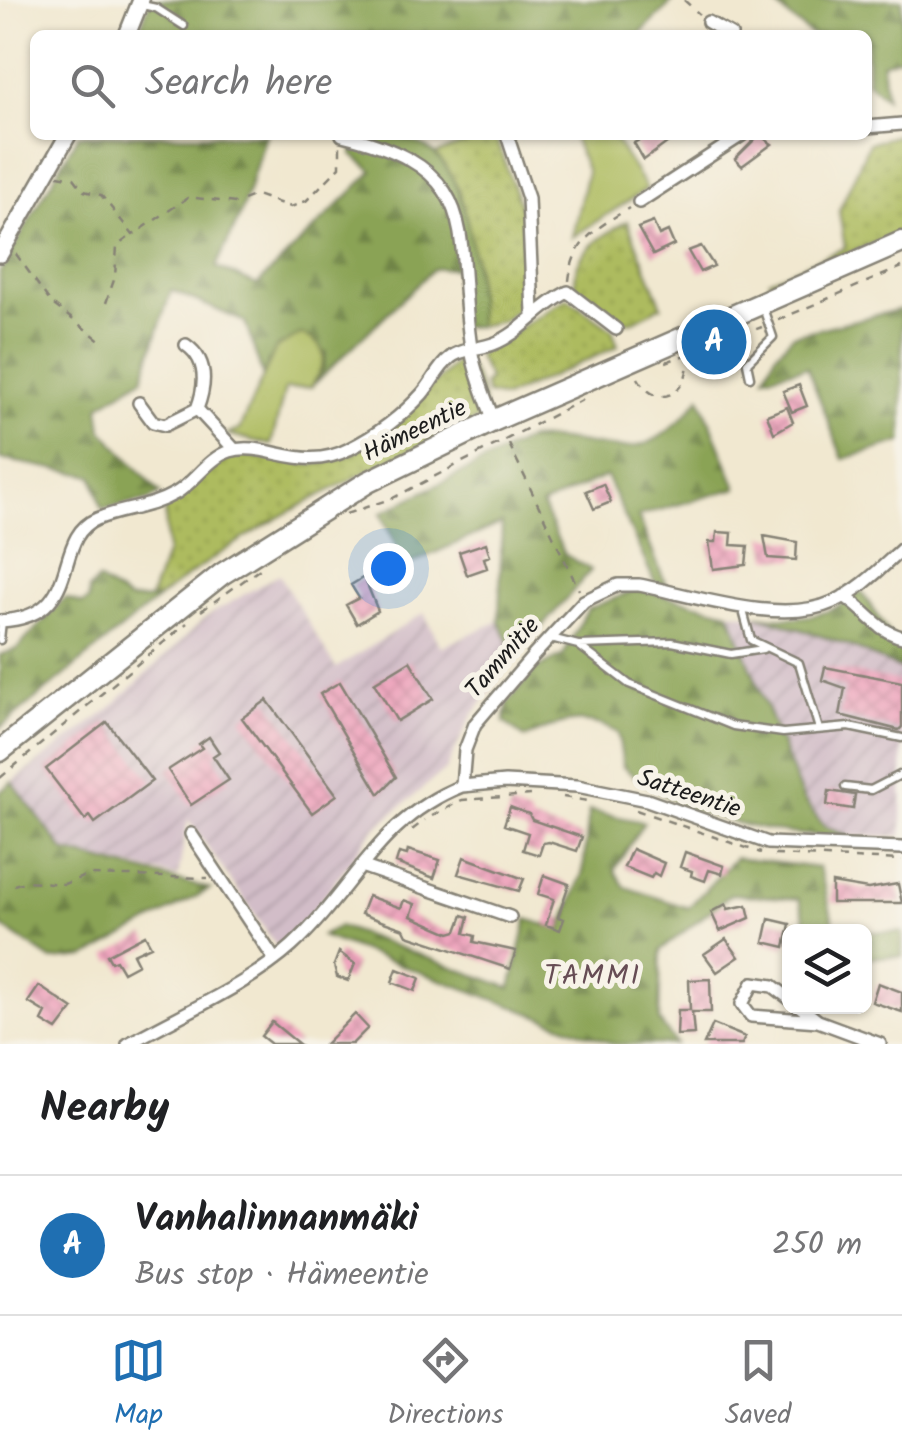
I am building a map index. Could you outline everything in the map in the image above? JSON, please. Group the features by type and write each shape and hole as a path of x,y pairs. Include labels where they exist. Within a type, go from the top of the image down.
{"highway":[{"name":"Hämeentie","path":"0,751 185,602 273,539 368,482 494,421 767,313 902,242"}],"street":[{"path":"129,30 141,2"},
{"path":"708,22 723,30"},
{"path":"872,127 902,124"},
{"path":"8,254 49,162 64,140"},
{"path":"359,140 400,152 432,173 442,189 463,237 471,351 494,421"},
{"path":"509,140 528,198 533,312"},
{"path":"639,202 734,140"},
{"path":"1,621 47,604 64,580 72,545 94,520 152,506 182,490 220,456 234,449 313,460 346,452 405,411 450,358 506,338 533,312 568,292 616,329"},
{"path":"139,403 154,422 165,425 197,408 204,384 202,360 186,345"},
{"path":"197,408 234,449"},
{"name":"Tammitie","path":"462,786 465,750 476,724 584,601 618,585 638,585 742,606 818,608 844,596 902,549"},
{"path":"844,596 865,609 882,632 902,638"},
{"name":"Satteentie","path":"462,786 505,782 578,786 648,800 768,842 902,848"},
{"path":"128,1044 275,960 416,808 462,786"},
{"path":"191,834 275,960"},
{"path":"360,866 510,917"},
{"path":"782,993 773,986 753,983 742,1004 751,1016 818,1021 880,1044"},
{"path":"810,1014 818,1021"}],"lane":[{"path":"141,2 184,26"},
{"path":"750,377 746,362 773,337 767,313"},
{"path":"742,606 752,640 798,663 820,729"},
{"path":"0,640 1,621"},
{"path":"550,638 578,644 672,642 731,654 764,648"},
{"path":"578,644 629,684 733,726 784,733 849,727 902,738"},
{"path":"845,787 871,790 888,785 902,774"}],"path":[{"path":"684,0 708,22"},
{"path":"106,302 115,277 117,246 189,197 234,202 256,195 291,207 306,202 340,167 342,140"},
{"path":"49,162 56,174 74,178 84,191 101,196 134,235"},
{"path":"568,292 570,260 584,237 639,202"},
{"path":"8,254 52,303 105,344"},
{"path":"653,367 727,343 767,313 902,267"},
{"path":"721,340 727,343"},
{"path":"703,353 704,346"},
{"path":"638,378 652,396 665,398 688,380 688,358"},
{"path":"628,376 640,372"},
{"path":"335,518 393,498 508,442 591,395"},
{"path":"508,442 584,601"},
{"path":"0,778 128,676 194,616 274,559"},
{"path":"398,840 462,800 536,795"},
{"path":"560,797 591,801"},
{"path":"634,810 765,854 902,860"},
{"path":"14,885 27,881 64,884 88,874 132,873 202,881 218,874"}],"shaded area":[{"path":"279,574 336,668 424,613 441,647 499,621 516,657 471,717 446,769 375,828 313,911 277,947 188,819 178,877 64,851 12,782 108,710 206,617"},
{"path":"861,591 902,657 902,836 818,837 729,612 781,619 812,617 842,607"}],"green space":[{"path":"150,0 674,0 644,30 140,30"},
{"path":"769,0 902,0 902,56 882,63 886,98 872,86 872,30 805,30"},
{"path":"902,134 902,232 770,285 769,280 845,248 839,211 869,143"},
{"path":"75,140 264,140 240,216 216,267 257,285 373,171 352,154 357,140 407,140 438,157 461,200 473,254 478,326 458,327 455,268 433,269 311,387 323,369 326,352 269,360 263,377 245,322 171,290 143,378 99,406 102,430 160,493 149,500 102,509 93,476 0,459 0,272"},
{"path":"473,140 497,140 523,213 523,305 503,321 478,326 476,268 459,189 433,155"},
{"path":"574,140 615,140 647,189 572,237 587,172"},
{"path":"627,221 662,306 634,321 619,322 576,289 575,277 589,248"},
{"path":"567,298 612,329 618,346 504,398 487,394 484,384 489,380 477,355"},
{"path":"902,309 902,442 843,459 807,367 765,376 776,354 793,335"},
{"path":"302,334 318,344 323,363 311,387 285,389 271,445 227,434 239,430 276,348"},
{"path":"460,358 478,385 483,417 314,498 233,545 158,599 150,598 167,552 165,504 234,454 313,465 348,456 387,432"},
{"path":"700,397 737,488 638,516 666,585 655,583 606,476 542,505 564,554 591,570 516,657 499,621 502,523 405,566 381,513 529,439 621,448 639,446 658,438 678,422"},
{"path":"98,580 129,600 158,599 0,728 0,655 17,649 65,598 82,604 89,600 89,589"},
{"path":"638,589 729,612 803,799 824,826 848,836 788,833 700,812 647,785 623,767 618,733 594,723 572,722 525,738 504,722 508,702 535,670 563,655 588,609"},
{"path":"861,591 896,644 902,640 902,670 851,646 757,615 786,618 825,612"},
{"path":"12,782 64,851 210,889 86,957 52,960 0,925 0,792"},
{"path":"589,811 644,822 614,870 625,887 688,908 735,858 819,868 834,924 806,924 799,899 731,894 661,950 659,1021 676,1044 614,1044 322,936 339,926 511,988 527,919 561,930 583,872"},
{"path":"872,932 902,932 902,957 872,957"}],"building":[{"path":"665,140 667,143 644,160 634,143"},
{"path":"754,140 772,144 742,166 735,159"},
{"path":"653,222 659,235 668,231 674,245 653,255 638,228"},
{"path":"701,246 714,266 700,272 688,251"},
{"path":"799,385 807,406 792,412 783,391"},
{"path":"787,407 793,422 774,433 767,415"},
{"path":"603,484 611,502 594,509 586,491"},
{"path":"717,532 732,533 731,545 748,546 746,565 713,569 709,542 716,542"},
{"path":"764,536 797,542 796,560 768,558"},
{"path":"486,543 490,556 484,558 487,568 467,575 459,552"},
{"path":"364,577 378,611 357,624 346,605 359,598 351,585"},
{"path":"410,661 433,699 397,721 374,683"},
{"path":"825,667 902,682 902,727 899,730 840,715 845,688 822,680"},
{"path":"340,682 396,777 379,794 320,694"},
{"path":"267,700 337,795 312,813 242,718"},
{"path":"107,722 152,781 95,823 90,816 85,820 46,769"},
{"path":"209,737 219,752 213,756 229,780 191,805 168,770 202,748 199,744"},
{"path":"829,791 855,795 853,809 827,805"},
{"path":"510,807 529,814 532,820 582,837 577,851 549,842 543,843 539,855 523,850 528,833 504,825"},
{"path":"632,849 664,863 659,876 654,873 651,878 624,867"},
{"path":"408,850 440,860 434,878 396,863 399,853 407,855"},
{"path":"685,852 724,866 722,874 709,870 705,881 691,876 692,871 680,867"},
{"path":"464,857 524,879 519,891 458,874"},
{"path":"544,875 569,884 558,917 564,919 560,930 546,925 554,899 538,894"},
{"path":"832,883 868,889 898,884 902,903 832,903"},
{"path":"368,896 401,908 404,900 415,904 411,916 450,933 457,931 463,915 469,917 465,933 475,936 474,942 516,951 510,969 407,935 404,929 361,914"},
{"path":"726,904 728,909 747,905 750,918 720,931 711,912"},
{"path":"769,919 790,924 782,924 782,946 764,942"},
{"path":"145,935 151,946 133,954 138,964 123,972 116,960 111,962 107,955"},
{"path":"726,939 739,957 717,972 704,954"},
{"path":"339,952 355,964 348,981 337,977 334,965"},
{"path":"397,969 420,978 415,991 392,982"},
{"path":"710,979 711,1012 692,1012 694,1034 677,1035 678,1010 690,1010 689,980"},
{"path":"878,983 902,992 902,1012 872,1002"},
{"path":"39,986 73,1009 57,1030 42,1021 46,1013 28,1002"},
{"path":"355,1014 368,1028 352,1044 325,1044"},
{"path":"272,1022 299,1044 271,1044 261,1036"},
{"path":"713,1024 745,1037 742,1044 704,1044"}],"place":[{"name":"Vanhalinnanmäki","path":"714,342"}],"district":[{"name":"TAMMI","path":"593,976"}]}
